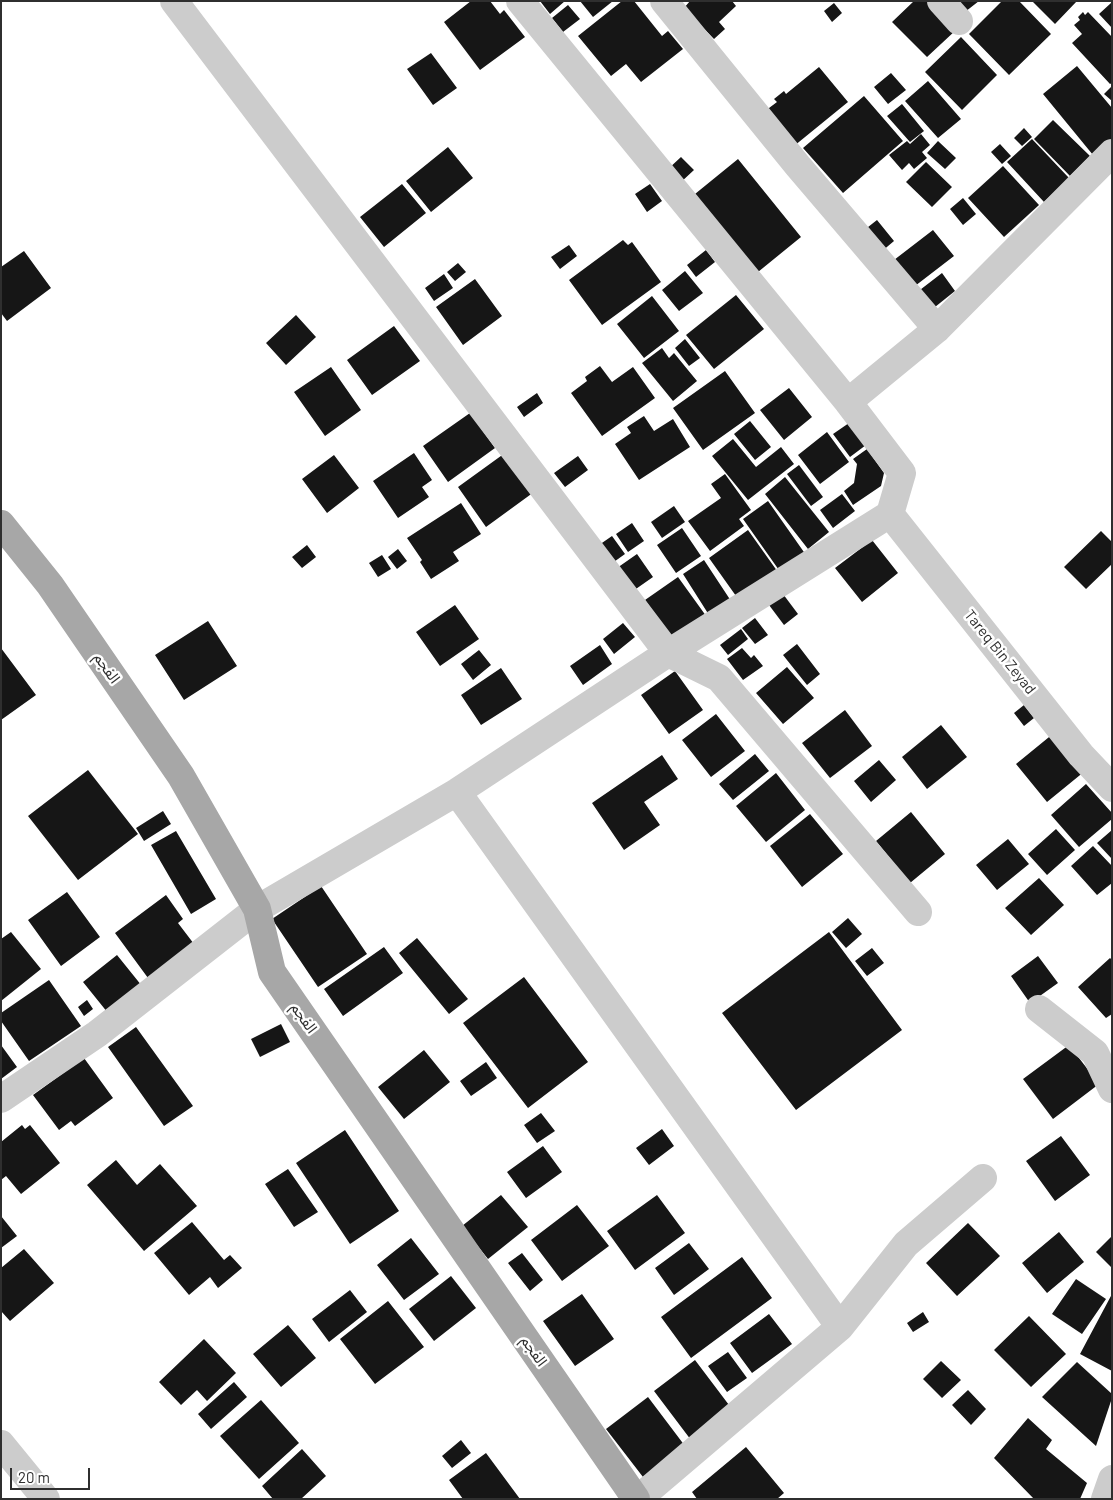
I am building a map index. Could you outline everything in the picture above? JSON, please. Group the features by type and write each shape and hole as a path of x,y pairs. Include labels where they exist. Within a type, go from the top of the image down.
{"main road":[{"name":"الفجم","path":"1,524 50,585 181,776 258,908 272,972 637,1499"}],"street":[{"path":"174,1 668,653 719,678 918,912"},
{"path":"1,1099 97,1034 258,908 457,792 668,653 890,514 902,473 848,402 520,1"},
{"path":"664,1 798,166 936,329"},
{"path":"941,1 959,21"},
{"path":"848,402 936,329 1112,153"},
{"name":"Tareq Bin Zeyad","path":"890,514 1081,755 1112,788"},
{"path":"457,792 840,1326"},
{"path":"1039,1009 1095,1054 1112,1089"},
{"path":"637,1499 840,1326 906,1244 983,1178"},
{"path":"1,1444 33,1494"},
{"path":"1105,1499 1112,1479"}],"building":[{"path":"471,1 490,1 500,14 504,10 525,37 480,70 444,22"},
{"path":"540,1 565,1 550,14"},
{"path":"580,1 613,1 593,17"},
{"path":"622,1 634,1 662,36 668,31 683,49 641,82 626,64 611,76 578,36"},
{"path":"690,1 732,1 736,6 719,22 725,29 714,39 684,8"},
{"path":"914,1 929,1 956,30 927,57 892,22"},
{"path":"950,1 979,1 961,15"},
{"path":"1002,1 1019,1 1051,34 1009,75 969,34"},
{"path":"1032,1 1077,1 1055,24"},
{"path":"834,3 842,13 832,22 824,11"},
{"path":"1112,4 1112,28 1099,14"},
{"path":"568,5 580,19 563,32 552,18"},
{"path":"1083,12 1085,15 1088,12 1112,37 1112,83 1110,84 1072,43 1082,34 1074,25 1080,20 1078,17"},
{"path":"961,37 997,75 962,110 925,72"},
{"path":"431,53 457,88 433,105 407,69"},
{"path":"1077,66 1112,108 1112,139 1093,155 1043,94"},
{"path":"819,67 848,102 794,146 765,111 777,102 774,99 784,91 786,94"},
{"path":"891,73 906,90 888,104 874,87"},
{"path":"928,81 961,119 938,138 905,101"},
{"path":"1112,86 1112,101 1104,94"},
{"path":"864,96 903,141 843,193 803,148"},
{"path":"902,104 924,131 910,142 887,116"},
{"path":"1053,120 1090,156 1070,176 1034,139"},
{"path":"1024,128 1032,137 1022,146 1014,138"},
{"path":"921,134 930,145 922,152 927,158 914,169 909,163 902,170 889,155 907,141 910,144"},
{"path":"1032,139 1069,178 1044,202 1007,162"},
{"path":"938,141 956,158 945,169 927,153"},
{"path":"1000,144 1011,156 1002,164 991,152"},
{"path":"448,147 473,178 431,212 406,181"},
{"path":"681,157 694,170 680,183 667,170"},
{"path":"738,159 801,237 758,272 695,194"},
{"path":"926,162 952,187 932,207 906,182"},
{"path":"1003,166 1039,205 1004,237 968,198"},
{"path":"402,184 426,213 384,247 360,217"},
{"path":"650,184 662,201 647,212 635,194"},
{"path":"963,198 976,214 963,225 950,209"},
{"path":"877,220 894,241 881,252 863,231"},
{"path":"933,230 954,256 915,286 894,260"},
{"path":"623,240 628,245 632,242 661,282 602,325 569,280"},
{"path":"569,245 577,256 560,269 551,257"},
{"path":"706,250 715,262 696,277 687,265"},
{"path":"24,251 51,288 7,321 1,313 1,267"},
{"path":"458,263 466,272 455,281 447,272"},
{"path":"685,271 703,293 679,311 662,290"},
{"path":"942,273 955,291 930,311 916,293"},
{"path":"444,274 453,288 434,301 425,288"},
{"path":"475,279 502,316 463,345 436,307"},
{"path":"736,295 764,329 714,369 686,335"},
{"path":"652,296 679,331 644,358 617,324"},
{"path":"296,315 316,337 286,365 266,343"},
{"path":"394,326 420,361 372,395 347,360"},
{"path":"685,339 700,358 689,366 675,348"},
{"path":"662,348 669,358 674,353 697,381 673,401 642,363"},
{"path":"600,366 612,382 633,367 655,398 602,436 571,393 587,381 585,377"},
{"path":"331,367 361,410 325,436 294,392"},
{"path":"725,371 755,413 703,450 673,408"},
{"path":"789,388 812,417 784,440 760,410"},
{"path":"537,393 543,403 524,417 517,407"},
{"path":"470,413 495,448 448,482 423,446"},
{"path":"644,416 654,431 673,419 690,447 639,480 615,444 631,433 627,427"},
{"path":"750,421 771,447 755,460 734,434"},
{"path":"849,423 866,445 850,457 833,434"},
{"path":"827,432 849,462 820,484 798,455"},
{"path":"733,439 756,467 781,447 794,464 748,500 712,456"},
{"path":"867,449 884,473 881,486 853,505 844,491 854,483 857,464 853,459"},
{"path":"414,453 432,480 422,487 429,497 398,518 373,481"},
{"path":"505,453 534,492 486,527 458,487"},
{"path":"334,455 359,488 327,513 302,479"},
{"path":"578,456 588,470 565,487 554,473"},
{"path":"799,465 823,497 811,506 787,474"},
{"path":"725,474 751,510 739,519 744,526 710,551 688,521 721,498 711,484"},
{"path":"785,477 829,532 808,549 765,494"},
{"path":"842,494 855,511 833,528 820,510"},
{"path":"768,501 806,555 781,573 743,519"},
{"path":"461,503 481,534 453,552 459,561 431,579 420,562 422,560 407,538"},
{"path":"674,506 685,522 662,538 651,522"},
{"path":"632,523 644,541 628,552 616,534"},
{"path":"682,528 701,556 676,573 657,545"},
{"path":"748,530 780,575 741,603 709,558"},
{"path":"1101,531 1112,542 1112,564 1086,589 1064,567"},
{"path":"612,536 625,554 611,564 599,545"},
{"path":"872,540 898,573 862,602 835,568"},
{"path":"307,545 316,557 302,568 292,557"},
{"path":"398,549 407,561 397,569 388,557"},
{"path":"637,554 653,577 633,591 617,568"},
{"path":"382,555 391,569 378,577 369,563"},
{"path":"704,560 731,601 709,615 683,574"},
{"path":"678,577 709,620 676,643 645,600"},
{"path":"783,594 798,614 784,625 769,605"},
{"path":"455,605 479,639 440,666 416,632"},
{"path":"755,618 768,635 755,644 742,628"},
{"path":"208,621 237,666 184,700 155,655"},
{"path":"623,623 635,637 614,654 603,639"},
{"path":"741,629 748,639 728,655 720,645"},
{"path":"797,644 820,674 807,685 783,655"},
{"path":"600,645 612,664 583,685 570,666"},
{"path":"1,648 36,695 1,720"},
{"path":"742,648 751,658 754,655 763,666 743,680 727,659"},
{"path":"479,650 491,665 473,680 461,664"},
{"path":"787,667 814,698 783,724 756,693"},
{"path":"501,668 522,699 481,725 461,695"},
{"path":"675,671 703,710 669,734 641,695"},
{"path":"1024,705 1034,718 1024,726 1014,713"},
{"path":"845,710 872,746 830,778 802,743"},
{"path":"716,714 745,751 711,777 682,740"},
{"path":"941,725 967,757 927,789 902,757"},
{"path":"1054,733 1085,771 1047,802 1016,764"},
{"path":"755,754 769,771 733,800 719,784"},
{"path":"662,755 678,779 644,802 660,825 624,850 592,803"},
{"path":"879,760 896,780 871,802 854,781"},
{"path":"88,770 138,834 78,880 28,816"},
{"path":"776,773 805,810 766,842 736,806"},
{"path":"1086,784 1112,813 1112,819 1079,847 1051,815"},
{"path":"163,811 171,824 144,841 136,828"},
{"path":"911,812 945,854 910,883 876,841"},
{"path":"810,814 843,854 802,887 770,846"},
{"path":"1056,829 1075,850 1047,875 1028,854"},
{"path":"1112,830 1112,859 1097,843"},
{"path":"176,831 216,899 191,914 151,845"},
{"path":"1008,839 1029,864 997,890 976,865"},
{"path":"1093,846 1112,866 1112,883 1097,895 1071,866"},
{"path":"1039,878 1064,905 1031,935 1005,908"},
{"path":"321,886 367,954 318,987 272,919"},
{"path":"67,892 100,937 61,966 28,920"},
{"path":"166,895 183,919 178,923 194,944 148,978 115,933"},
{"path":"848,918 862,934 846,948 832,932"},
{"path":"11,932 41,969 1,1001 1,939"},
{"path":"829,932 902,1030 796,1110 722,1013"},
{"path":"417,938 468,999 449,1014 399,953"},
{"path":"384,947 403,973 343,1016 324,989"},
{"path":"872,948 884,963 867,976 855,961"},
{"path":"117,955 146,991 112,1018 83,982"},
{"path":"1038,956 1058,983 1030,1003 1011,976"},
{"path":"1110,958 1112,960 1112,1014 1106,1018 1078,987"},
{"path":"524,977 588,1062 528,1108 463,1023"},
{"path":"49,980 81,1026 29,1061 1,1021 1,1013"},
{"path":"87,1000 93,1009 84,1016 78,1007"},
{"path":"281,1024 290,1042 260,1057 251,1039"},
{"path":"136,1027 193,1106 164,1126 108,1047"},
{"path":"1,1045 17,1067 1,1079"},
{"path":"1069,1045 1099,1084 1053,1119 1023,1079"},
{"path":"424,1050 450,1082 404,1119 378,1087"},
{"path":"84,1058 113,1098 75,1126 71,1121 59,1130 33,1095"},
{"path":"486,1062 497,1078 471,1096 460,1081"},
{"path":"541,1113 555,1131 537,1143 524,1125"},
{"path":"22,1125 25,1129 30,1125 60,1163 21,1194 6,1176 1,1180 1,1142"},
{"path":"662,1129 674,1146 649,1165 636,1148"},
{"path":"345,1130 399,1211 350,1244 296,1163"},
{"path":"1061,1136 1090,1175 1055,1201 1026,1161"},
{"path":"543,1146 562,1172 526,1198 507,1172"},
{"path":"116,1160 137,1185 160,1164 197,1206 144,1251 87,1185"},
{"path":"288,1169 318,1212 294,1227 265,1184"},
{"path":"501,1195 528,1227 488,1259 462,1226"},
{"path":"657,1195 685,1233 635,1270 607,1231"},
{"path":"577,1205 609,1246 562,1281 531,1240"},
{"path":"1,1216 17,1236 1,1248"},
{"path":"192,1222 224,1260 230,1255 242,1268 218,1288 210,1277 189,1295 154,1253"},
{"path":"968,1223 1000,1256 957,1296 926,1263"},
{"path":"1059,1232 1084,1262 1047,1293 1022,1263"},
{"path":"1112,1236 1112,1268 1096,1252"},
{"path":"411,1238 439,1274 404,1300 377,1265"},
{"path":"689,1243 709,1269 674,1295 655,1268"},
{"path":"24,1249 54,1283 10,1321 1,1311 1,1268"},
{"path":"522,1253 543,1280 530,1291 508,1263"},
{"path":"742,1257 772,1298 691,1358 661,1317"},
{"path":"451,1276 476,1308 434,1341 409,1309"},
{"path":"1076,1279 1106,1299 1082,1334 1052,1314"},
{"path":"350,1290 367,1312 329,1342 312,1319"},
{"path":"582,1294 614,1339 575,1366 543,1321"},
{"path":"1112,1294 1112,1371 1080,1354"},
{"path":"388,1301 424,1347 375,1384 340,1339"},
{"path":"923,1312 929,1322 913,1332 907,1323"},
{"path":"769,1314 792,1344 752,1373 730,1343"},
{"path":"1029,1316 1066,1354 1031,1387 994,1350"},
{"path":"288,1325 316,1358 281,1387 253,1354"},
{"path":"204,1339 236,1373 207,1401 197,1390 181,1405 159,1382"},
{"path":"728,1352 747,1378 727,1392 708,1366"},
{"path":"695,1360 732,1409 691,1440 654,1391"},
{"path":"941,1361 961,1380 942,1398 923,1379"},
{"path":"1077,1362 1112,1394 1096,1446 1042,1397"},
{"path":"234,1382 247,1397 211,1429 198,1414"},
{"path":"968,1390 986,1409 971,1425 952,1405"},
{"path":"648,1397 685,1446 643,1477 606,1429"},
{"path":"261,1400 299,1443 259,1479 220,1436"},
{"path":"1028,1418 1052,1440 1046,1449 1087,1483 1080,1499 1034,1499 994,1458"},
{"path":"461,1440 471,1453 452,1468 442,1456"},
{"path":"746,1447 784,1493 777,1499 697,1499 692,1492"},
{"path":"302,1449 326,1476 301,1499 273,1499 262,1486"},
{"path":"486,1453 520,1499 463,1499 449,1480"}]}
